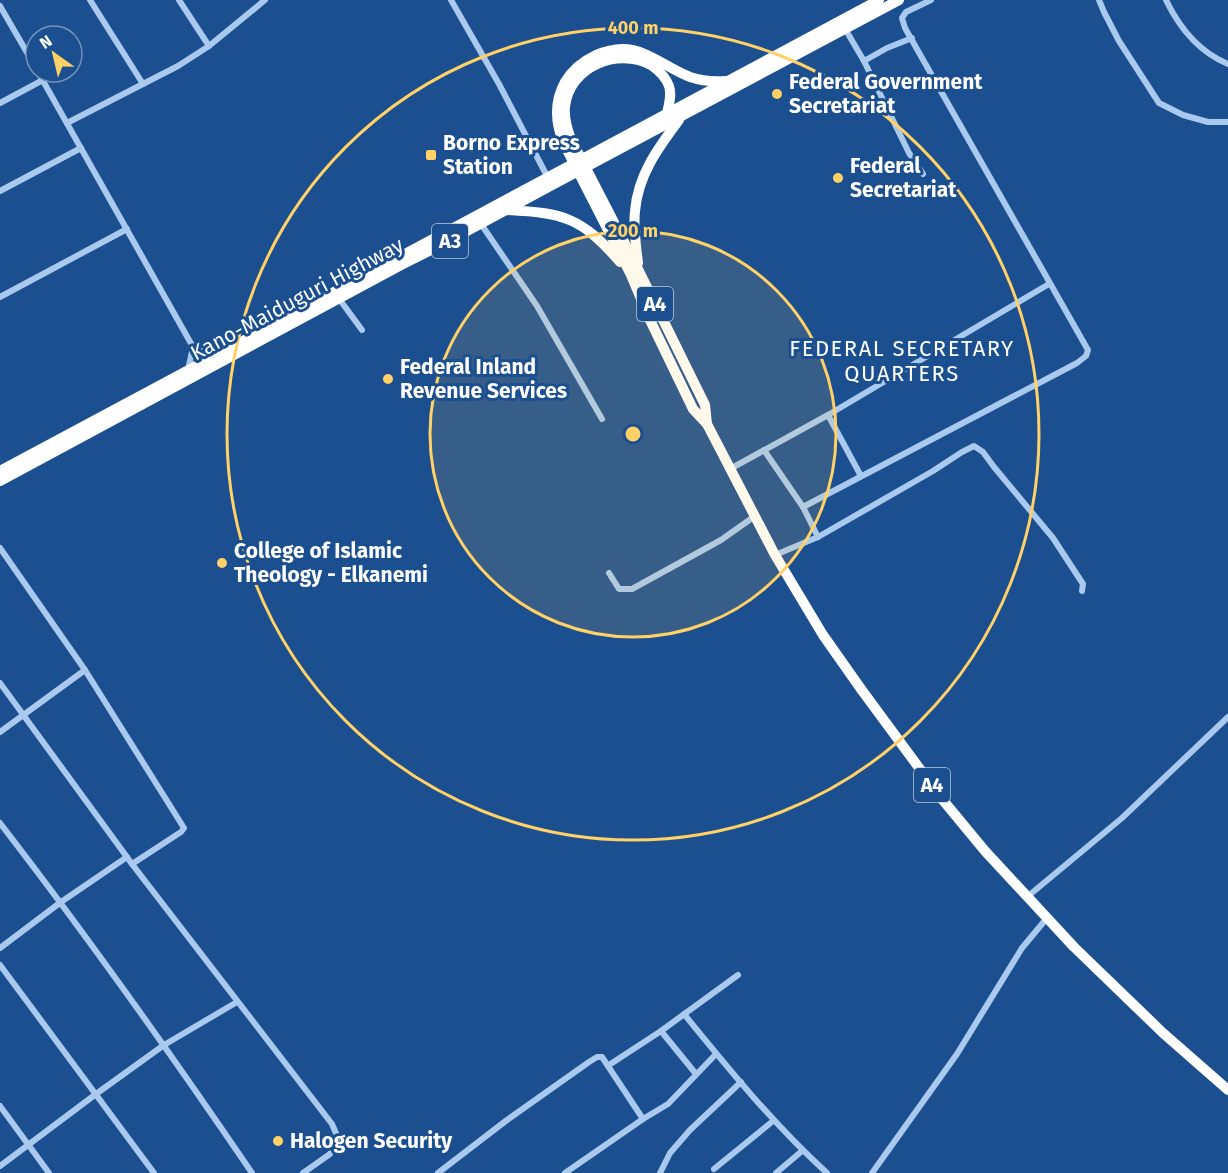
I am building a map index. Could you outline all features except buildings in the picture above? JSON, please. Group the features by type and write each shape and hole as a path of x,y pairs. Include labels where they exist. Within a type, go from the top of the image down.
{"highway":[{"name":"Kano-Maiduguri Highway","path":"0,471 726,81 899,0"},
{"name":"Kano-Maiduguri Highway","path":"0,481 682,116 843,25 874,2"},
{"name":"A4","path":"726,81 713,82 692,77 647,54 614,49 594,56 575,69 561,91 557,104 557,126 568,142 705,405 707,424 775,555 824,635 892,733 985,851 1074,947 1163,1033 1228,1090"},
{"name":"A4","path":"568,142 565,107 571,89 590,68 612,59 635,59 657,69 670,87 667,113"},
{"path":"634,272 634,213 638,190 646,167 682,116"},
{"path":"506,210 556,215 573,221 587,229 634,272"}],"street":[{"path":"90,0 143,84"},
{"path":"179,0 209,46"},
{"path":"67,123 178,66 209,46 265,0"},
{"path":"451,0 499,84 548,178"},
{"path":"803,507 1077,363 1086,356 1088,350 905,28 902,18 906,12 930,0"},
{"path":"1099,0 1119,41 1159,103 1184,116 1208,122 1228,122"},
{"path":"1166,0 1176,20 1197,44 1228,64"},
{"path":"0,6 24,48"},
{"path":"843,25 909,153 923,174"},
{"path":"864,62 887,48 912,38"},
{"path":"0,103 36,84"},
{"path":"45,84 192,347 188,371"},
{"path":"0,191 81,148"},
{"path":"481,224 537,306 602,419"},
{"path":"0,297 127,229"},
{"path":"729,469 828,415 1049,284"},
{"path":"340,300 362,330"},
{"path":"192,347 215,356"},
{"path":"828,415 861,476"},
{"path":"775,555 818,537 974,446 983,452 1053,538 1083,585 1082,591"},
{"path":"764,450 803,507 818,537"},
{"path":"609,573 619,589 632,589 721,540 755,516"},
{"path":"0,548 85,670 184,828 132,864"},
{"path":"0,732 85,670"},
{"path":"0,683 132,864 332,1124 338,1138 330,1154 303,1173"},
{"path":"1027,897 1122,818 1228,717"},
{"path":"0,823 61,902 252,1173"},
{"path":"0,948 61,902 127,857"},
{"path":"872,1173 957,1054 1023,948 1047,918"},
{"path":"0,965 154,1173"},
{"path":"609,1065 661,1031 738,975"},
{"path":"0,1166 164,1046 237,1002"},
{"path":"684,1014 773,1121 827,1173"},
{"path":"661,1031 696,1074"},
{"path":"565,1173 668,1104 716,1054"},
{"path":"438,1173 507,1120 597,1057 602,1056 609,1065 643,1119"},
{"path":"660,1173 670,1153 690,1130 741,1082"},
{"path":"0,1106 49,1173"},
{"path":"714,1169 773,1121"},
{"path":"776,1173 802,1151"}],"place":[{"name":"Federal Government Secretariat","path":"777,94"},
{"name":"Borno Express Station","path":"431,155"},
{"name":"Federal Secretariat","path":"838,178"},
{"name":"Federal Inland Revenue Services","path":"388,379"},
{"name":"College of Islamic Theology - Elkanemi","path":"222,563"},
{"name":"Halogen Security","path":"278,1141"}],"district":[{"name":"FEDERAL SECRETARY QUARTERS","path":"902,360"}]}
